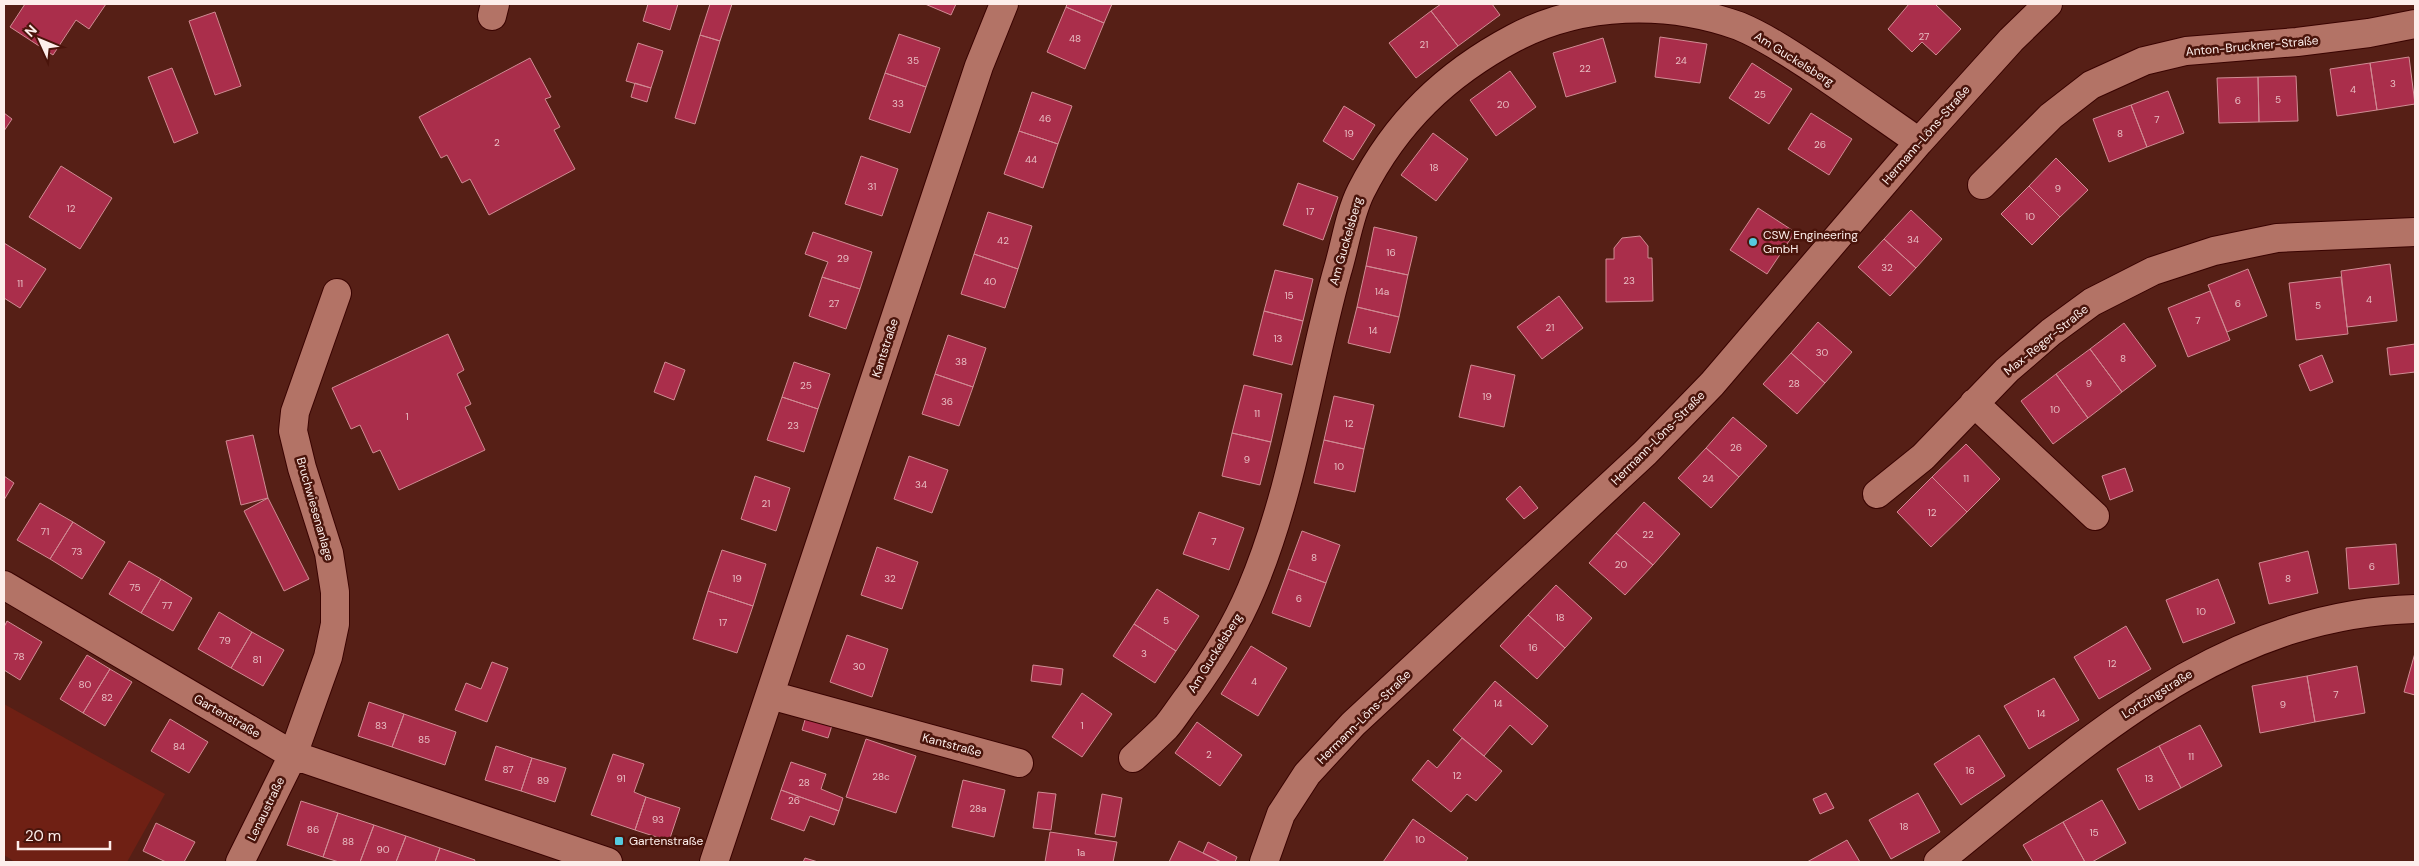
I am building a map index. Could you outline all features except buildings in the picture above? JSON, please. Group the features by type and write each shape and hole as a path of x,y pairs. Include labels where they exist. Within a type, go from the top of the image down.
{"street":[{"name":"Kantstraße","path":"714,862 979,66 1004,4"},
{"name":"Hermann-Löns-Straße","path":"1264,862 1281,814 1307,774 1353,724 1665,433 1712,384 1919,142 2011,40 2048,4"},
{"name":"Am Guckelsberg","path":"1133,758 1168,725 1233,628 1248,598 1266,552 1284,489 1330,296 1359,195 1396,134 1412,114 1455,74 1488,52 1524,33 1561,18 1599,9 1673,9 1708,16 1740,26 1779,47 1919,142"},
{"name":"Anton-Bruckner-Straße","path":"1982,185 2050,116 2090,85 2144,61 2186,51 2297,42 2369,33 2415,24"},
{"name":"Max-Reger-Straße","path":"1877,494 1923,457 2006,370 2051,332 2092,302 2153,271 2214,250 2277,238 2415,232"},
{"name":"Bruchwiesenanlage","path":"293,755 328,658 335,624 335,592 330,553 302,468 293,431 295,412 337,293"},
{"path":"1974,403 2096,516"},
{"name":"Gartenstraße","path":"4,585 293,755 608,862"},
{"name":"Lortzingstraße","path":"1938,862 2120,717 2180,678 2250,644 2294,629 2383,610 2415,609"},
{"name":"Kantstraße","path":"770,695 1019,763"},
{"name":"Lenaustraße","path":"240,862 293,755"}],"shaded area":[{"path":"4,704 165,794 127,862 15,862 4,855"}],"place":[{"name":"CSW Engineering GmbH","path":"1753,242"},
{"name":"Gartenstraße","path":"619,841"}]}
